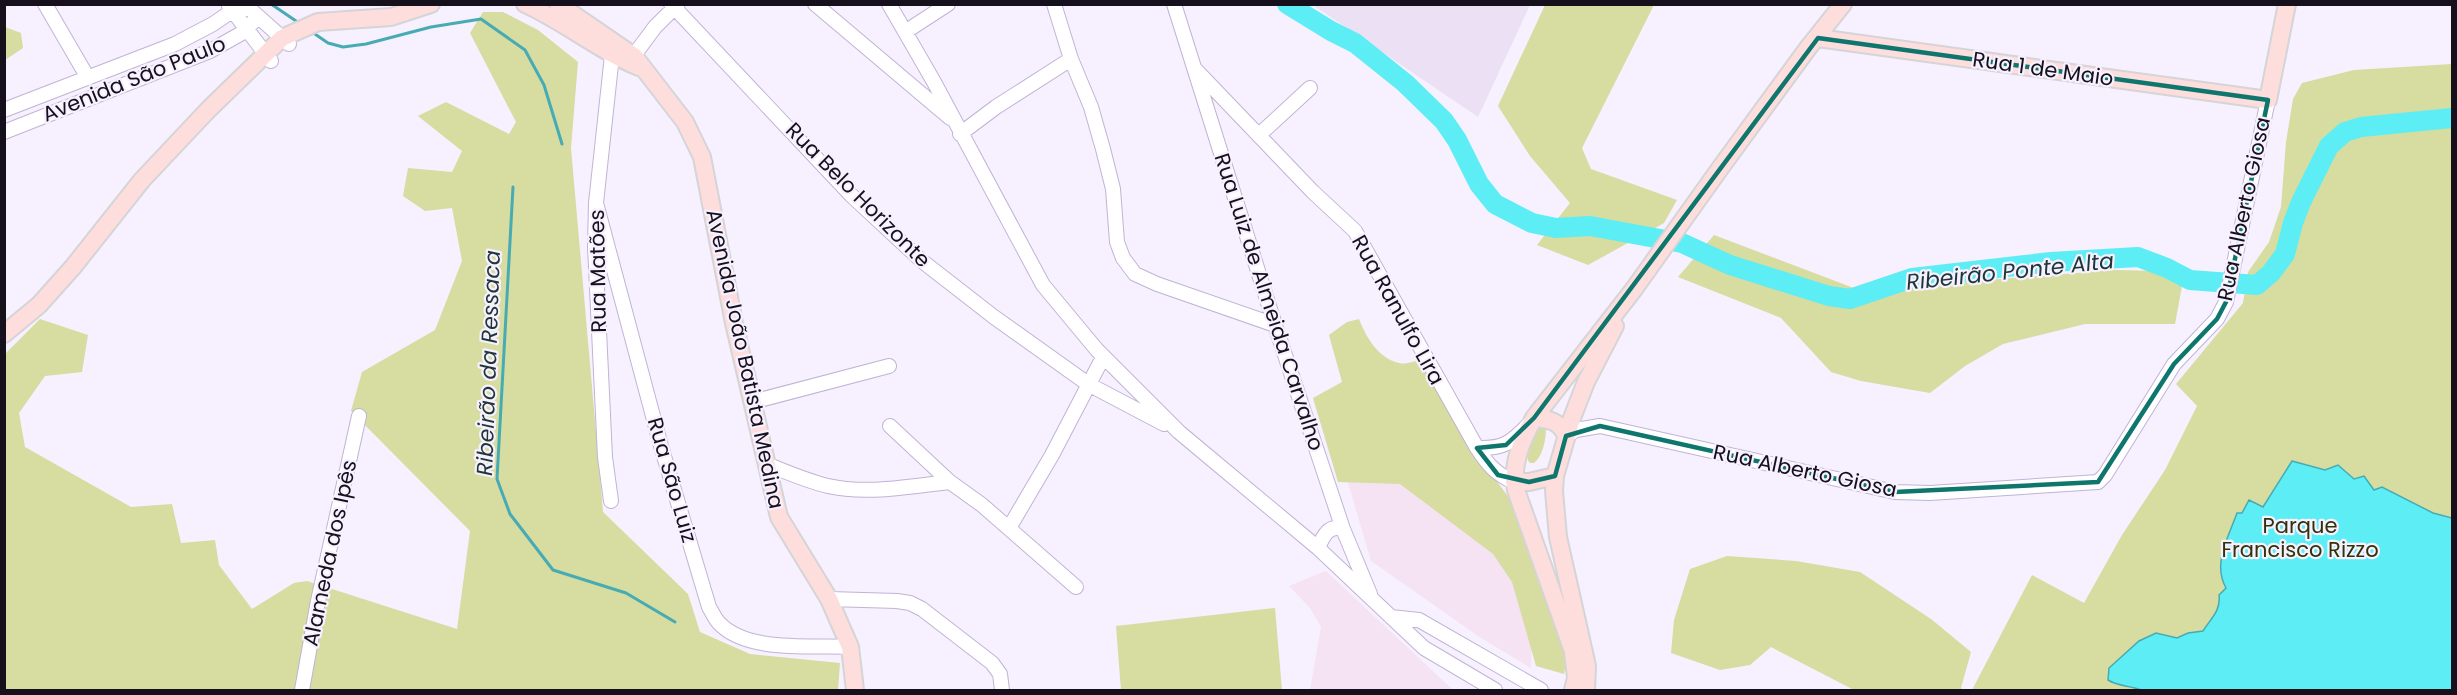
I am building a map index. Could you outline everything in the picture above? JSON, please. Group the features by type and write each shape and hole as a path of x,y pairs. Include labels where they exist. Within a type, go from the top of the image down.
{"main road":[{"path":"4,334 39,305 73,267 142,180 208,110 254,67 295,34 327,20 368,20 391,17 431,4"},
{"path":"525,4 630,56"},
{"path":"558,4 630,56"},
{"name":"Rua Alberto Giosa","path":"2268,100 2287,4"},
{"path":"1573,690 1576,678 1573,651 1515,482 1522,440 1534,418 1634,289 1808,48 1838,11"},
{"path":"1838,11 1839,34 1847,42"},
{"name":"Rua 1 de Maio","path":"1818,38 2268,100"},
{"name":"Avenida João Batista Medina","path":"630,56 685,122 702,158 734,323 780,517 829,599 850,647 857,689"},
{"path":"1586,690 1587,666 1558,537 1554,505 1555,476 1566,436 1586,382 1634,289"},
{"path":"1534,418 1550,420 1563,428 1566,436"},
{"path":"1515,482 1529,482 1555,476"}],"street":[{"path":"45,4 88,78"},
{"path":"815,4 957,128"},
{"path":"889,4 1043,285 1104,359 1179,432 1318,548 1424,648 1493,690"},
{"path":"905,32 948,4"},
{"path":"1054,4 1071,59 1091,107 1103,149 1113,189 1117,242 1123,258 1135,274 1157,284 1275,325"},
{"name":"Rua Luiz de Almeida Carvalho","path":"1174,4 1275,325 1343,529 1372,598"},
{"path":"630,56 674,5"},
{"name":"Rua Belo Horizonte","path":"674,5 851,195 922,261 994,317 1088,384 1179,432"},
{"path":"230,8 268,57"},
{"name":"Avenida São Paulo","path":"4,110 175,44 213,24 230,8 251,10 246,30 210,51 4,132"},
{"path":"251,10 295,34"},
{"name":"Rua Matões","path":"610,501 605,457 596,289 596,203 630,56"},
{"path":"957,128 996,107 1071,59"},
{"name":"Rua Ranulfo Lira","path":"1193,67 1313,192 1355,231 1477,448 1491,469 1498,475 1515,482"},
{"path":"1259,135 1310,88"},
{"name":"Rua Alberto Giosa","path":"1566,436 1576,430 1599,426 1894,492 1930,493 2098,482 2105,475 2174,364 2217,319 2230,291 2268,100"},
{"name":"Rua São Luiz","path":"596,203 661,446 709,607 719,623 737,636 756,644 850,647"},
{"path":"1009,528 1104,359"},
{"path":"752,402 889,366"},
{"path":"1119,399 1130,384"},
{"name":"Alameda dos Ipês","path":"302,690 318,601 359,416"},
{"path":"1477,448 1494,449 1506,445 1534,418"},
{"path":"890,426 950,482 1009,528 1076,587"},
{"path":"766,464 830,486 853,489 879,489 950,482"},
{"path":"1318,548 1323,535 1328,531 1338,527 1343,529"},
{"path":"1332,561 1349,558 1355,553"},
{"path":"829,599 897,601 922,609 992,663 1000,674 1002,690"},
{"path":"1391,616 1419,620 1541,690"},
{"path":"1419,620 1424,648"}],"highlighted area":[{"path":"1818,38 2268,100 2226,302 2217,319 2174,364 2098,482 1895,492 1600,426 1566,436 1555,476 1529,482 1498,475 1477,448 1506,445 1534,418"}],"shaded area":[{"path":"1313,5 1530,5 1478,117"},
{"path":"1336,442 1456,506 1533,601 1531,668 1478,636 1371,561"},
{"path":"1326,571 1453,690 1310,690 1321,627 1310,608 1289,586"}],"green space":[{"path":"1545,5 1654,5 1582,148 1591,169 1677,200 1664,223 1588,265 1537,245 1570,203 1530,156 1498,106"},
{"path":"483,12 503,12 538,30 578,62 571,148 603,512 688,594 700,632 750,654 840,663 838,690 5,690 5,354 40,319 88,335 82,372 45,376 19,413 25,447 131,507 172,504 181,543 215,540 219,565 252,609 294,583 307,581 457,629 470,531 351,411 362,372 435,330 462,261 452,208 425,211 403,196 408,168 452,172 462,151 418,116 446,102 509,134 516,122 470,33"},
{"path":"5,27 21,33 23,48 5,60"},
{"name":"Parque Francisco Rizzo","path":"2452,64 2452,690 1972,690 2032,575 2084,603 2122,535 2165,470 2197,406 2176,384 2243,303 2248,272 2269,242 2281,207 2286,142 2293,99 2302,83 2354,70"},
{"path":"1714,235 1859,290 2115,270 2156,271 2182,286 2175,324 2085,324 2003,344 1965,366 1930,393 1861,381 1831,372 1781,318 1678,277"},
{"path":"1359,319 1369,340 1385,357 1401,363 1422,359 1465,437 1509,498 1568,655 1564,674 1536,666 1512,582 1493,554 1400,484 1338,482 1313,398 1342,382 1329,335 1347,322"},
{"path":"1540,422 1546,428 1543,447 1537,460 1530,463 1528,449"},
{"path":"1727,556 1796,561 1860,572 1931,619 1971,652 1961,688 1963,690 1854,690 1771,647 1750,665 1720,670 1671,653 1674,620 1690,569"},
{"path":"1275,608 1282,690 1121,690 1116,626"}],"water":[{"path":"2292,461 2325,470 2338,465 2354,479 2364,476 2374,490 2382,487 2433,513 2452,518 2452,690 2141,690 2108,680 2109,668 2139,641 2156,633 2177,638 2188,633 2203,631 2217,610 2219,595 2226,588 2222,579 2221,559 2237,513 2242,513 2249,500 2263,507"}],"waterway":[{"path":"271,4 299,23"},
{"name":"Ribeirão Ponte Alta","path":"1287,4 1355,43 1405,83 1444,121 1457,140 1479,184 1495,204 1532,223 1556,228 1590,226 1682,243 1730,265 1829,296 1850,299 1912,278 2051,262 2138,257 2190,280 2257,285 2271,273 2285,254 2301,202 2329,146 2345,132 2361,127 2452,118"},
{"path":"312,32 328,43 343,47 366,44 431,27 481,19 525,50 544,85 562,144"},
{"name":"Ribeirão da Ressaca","path":"513,187 497,479 510,514 553,570 626,593 675,622"}]}
